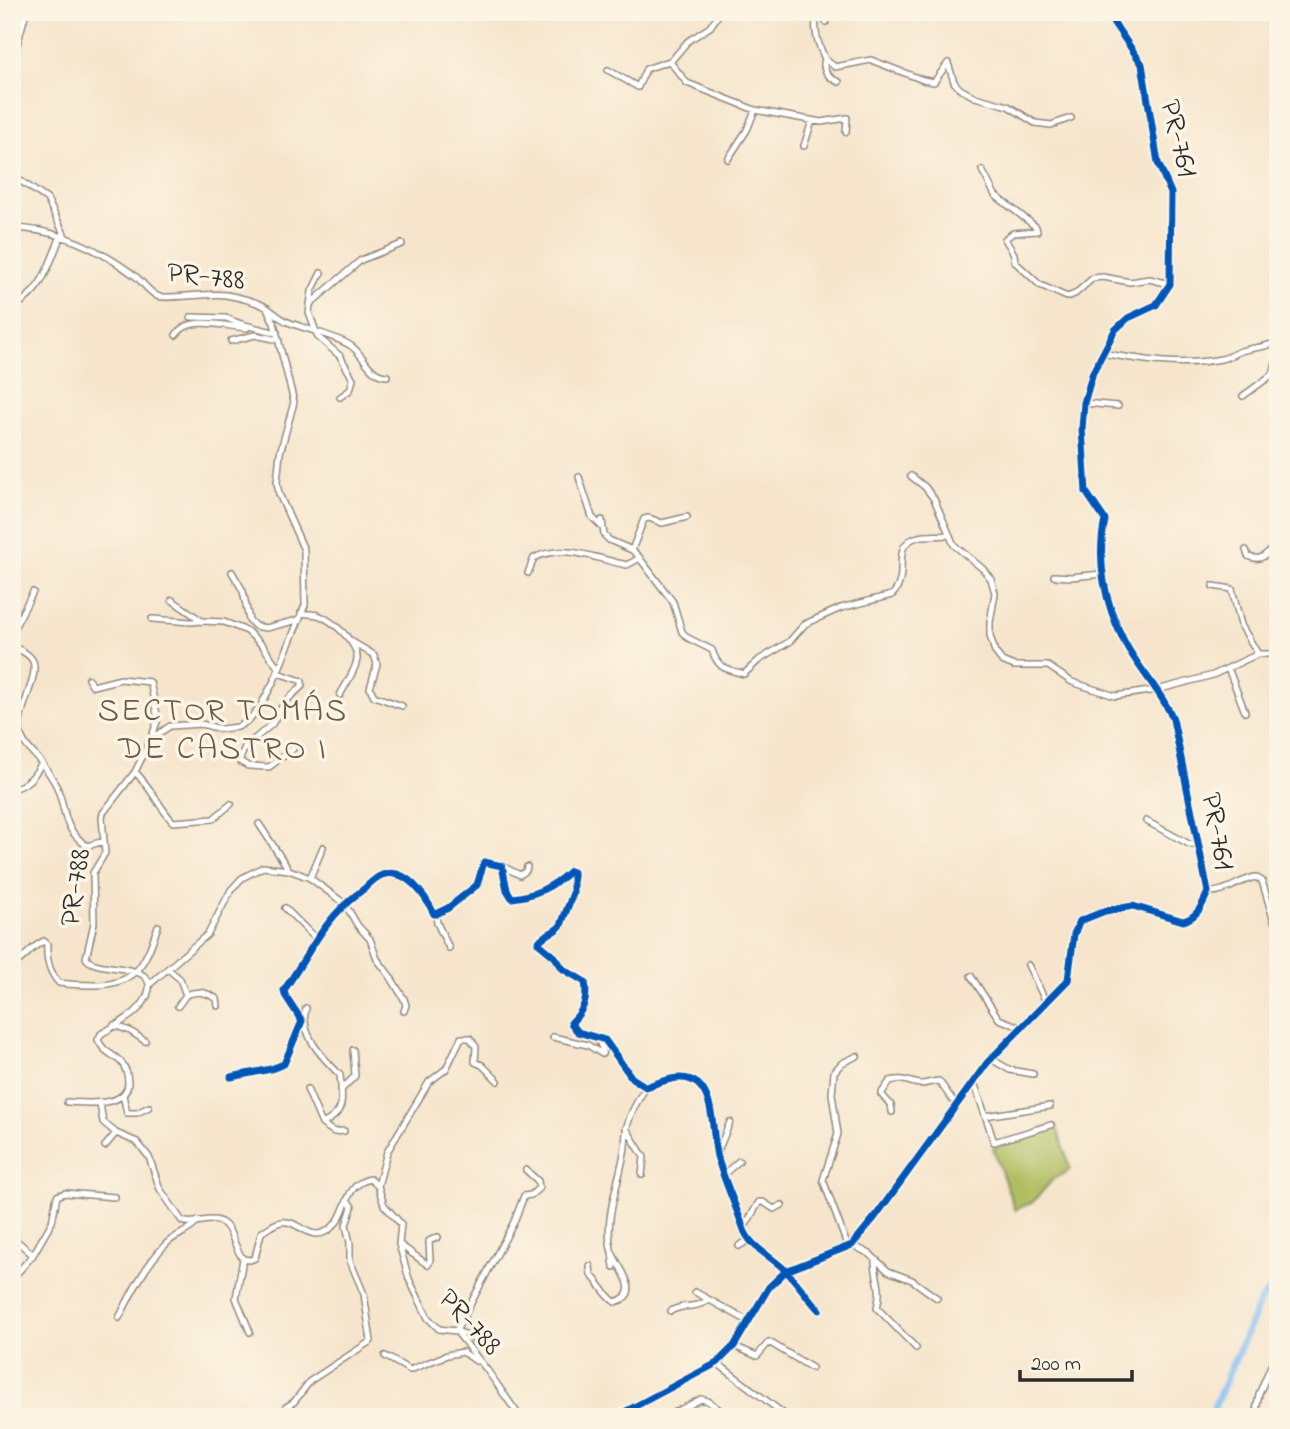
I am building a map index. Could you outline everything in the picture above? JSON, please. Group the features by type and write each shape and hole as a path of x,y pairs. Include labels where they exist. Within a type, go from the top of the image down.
{"street":[{"path":"12,63 26,12"},
{"path":"608,71 638,87 646,69 670,62 688,41 710,27 720,12"},
{"path":"818,12 815,29 818,44 825,59 835,67 871,60 934,82 948,63 954,82 960,89 1008,106 1035,123 1051,125 1071,118"},
{"path":"826,12 826,22"},
{"name":"PR-761","path":"615,1417 717,1363 734,1346 769,1287 786,1271 852,1245 991,1059 1068,979 1074,934 1080,921 1105,911 1133,906 1146,908 1170,918 1189,919 1201,909 1208,892 1173,719 1168,705 1124,642 1102,574 1100,544 1105,520 1086,492 1084,403 1093,372 1115,330 1128,318 1156,304 1170,284 1171,193 1158,163 1142,64 1111,19 1094,12"},
{"path":"825,59 825,72 839,82"},
{"path":"670,62 687,83 755,110 821,122 847,118 846,132"},
{"path":"728,159 747,130 755,110"},
{"path":"804,146 812,121"},
{"path":"982,170 995,195 1036,227 1037,231 1013,233 1005,239 1014,254 1015,262 1040,285 1067,297 1075,294 1093,278 1130,282 1149,279 1170,284"},
{"path":"12,175 47,199 63,236 39,288 12,308"},
{"name":"PR-788","path":"12,228 36,229 63,236 108,258 135,276 156,296 164,299 186,295 223,295 267,308 277,333 294,402 280,453 277,489 303,550 306,592 301,613 278,671 261,705 249,720 238,727 221,729 201,724 170,726 151,739 135,772 103,813 105,853 93,873 94,923 86,958 92,964 136,972"},
{"path":"310,304 361,260 402,244"},
{"path":"321,273 312,291 309,313 318,337 340,356 354,379 350,390 340,397"},
{"path":"267,308 285,321 316,330 351,345 370,369 383,377 387,376"},
{"path":"191,317 226,317 277,333"},
{"path":"176,335 193,324 242,328 254,326"},
{"path":"231,341 255,335 279,340"},
{"path":"1102,353 1146,361 1184,363 1223,359 1242,350 1262,348 1278,342"},
{"path":"1243,396 1273,374 1278,358"},
{"path":"1084,403 1118,406"},
{"path":"911,476 925,487 934,499 948,535 963,555 983,569 991,579 995,593 990,636 995,652 1002,662 1014,666 1048,666 1072,682 1115,696 1157,690 1213,675 1258,654 1278,654"},
{"path":"579,477 592,517 602,523 604,535 609,540 632,550 640,558 673,602 682,632 712,650 716,662 722,668 744,674 759,660 789,642 805,624 841,608 892,595 903,577 901,553 907,542 918,537 948,535"},
{"path":"632,550 644,519 649,517 662,523 687,517"},
{"path":"1246,550 1248,556 1258,559 1264,558 1273,547 1278,547"},
{"path":"528,573 534,558 545,552 569,550 627,565 640,558"},
{"path":"232,572 243,591 248,620 255,626 266,628 298,620"},
{"path":"1054,576 1102,574"},
{"path":"1213,586 1232,589 1241,625 1258,654"},
{"path":"12,632 33,592"},
{"path":"172,600 202,621"},
{"path":"301,613 327,620 349,640 374,655 377,664 370,688 374,695 402,706"},
{"path":"152,619 224,622 247,631 263,646 278,671 302,681 302,686 284,703 272,724 245,747 239,761 248,766 269,767 293,749"},
{"path":"341,695 357,663 357,653 349,640"},
{"path":"12,646 33,661 34,669 20,716 20,732 56,785 67,824 74,837 87,846 104,841"},
{"path":"1228,668 1245,712"},
{"path":"88,679 93,686 121,679 150,682 158,719 151,739"},
{"path":"12,789 23,786 33,778 43,764"},
{"path":"135,772 144,780 164,813 173,822 213,819 231,804"},
{"path":"1146,821 1189,844 1199,846"},
{"path":"259,824 289,870"},
{"path":"310,878 323,847"},
{"path":"436,914 448,908 477,884 484,862 502,866 520,875 527,867"},
{"path":"502,866 507,890 512,898 540,891 559,881 570,871 573,872 573,892 561,925 558,930 541,937 538,943 555,957 563,969 584,982 587,994 585,1004 571,1023 579,1032 605,1040 632,1078 646,1087"},
{"path":"149,1107 137,1113 127,1113 123,1095 128,1085 127,1070 121,1062 103,1050 98,1040 102,1034 139,1009 148,994 150,984 208,934 231,890 242,878 263,867 289,870 310,878 345,904 358,926 370,939 377,959 404,999 404,1011"},
{"path":"323,1124 334,1119 339,1113 340,1075 321,1056 284,990 317,940 345,904 384,873 415,884 425,895 436,914 437,923 449,948"},
{"path":"1208,892 1219,893 1242,880 1255,877 1262,881 1267,889 1274,921 1278,923"},
{"path":"285,908 317,940"},
{"path":"12,960 17,962 34,945 44,941 47,944 46,956 53,976 59,983 113,985 136,972 148,955 158,926"},
{"path":"1028,965 1046,1002"},
{"path":"168,969 180,979 186,995"},
{"path":"136,972 145,976 150,984"},
{"path":"971,976 999,1019 1020,1027"},
{"path":"178,1006 186,995 194,991 209,994 217,999 218,1006"},
{"path":"231,1077 284,1064 306,1008"},
{"path":"114,1026 130,1031 145,1041"},
{"path":"553,1037 588,1045 602,1054 598,1038"},
{"path":"243,1259 256,1258 261,1233 278,1222 292,1222 310,1234 328,1231 344,1211 352,1188 359,1182 370,1179 378,1186 387,1152 429,1082 446,1069 461,1038 470,1038 476,1047 475,1062 482,1065 498,1081"},
{"path":"341,1090 355,1076 354,1050"},
{"path":"857,1056 842,1063 834,1072 832,1094 838,1134 823,1180 846,1242 870,1254 888,1271 912,1280 937,1298"},
{"path":"991,1059 1010,1069 1033,1074"},
{"path":"614,1267 611,1251 612,1208 625,1150 626,1128 646,1087 674,1078 689,1079 698,1084 711,1114 717,1154 743,1230 749,1240 786,1271 818,1310"},
{"path":"892,1112 891,1105 881,1094 890,1081 898,1079 921,1084 939,1081 956,1105"},
{"path":"974,1082 994,1142 1051,1125"},
{"path":"307,1089 323,1124 334,1132 344,1131"},
{"path":"67,1102 100,1104 123,1095"},
{"path":"100,1104 103,1122 116,1133 137,1142 149,1157 160,1189 182,1221 186,1224 214,1219 226,1225 236,1250 243,1259 236,1298 250,1332"},
{"path":"985,1116 1050,1106"},
{"path":"717,1154 730,1122"},
{"path":"626,1128 644,1157 642,1175"},
{"path":"105,1146 116,1133"},
{"path":"724,1174 739,1160"},
{"path":"478,1339 477,1342 456,1331 514,1222 524,1196 531,1195 539,1188 538,1181 526,1170"},
{"name":"PR-788","path":"378,1186 384,1205 401,1224 399,1244 409,1279 428,1318 439,1329 456,1331 520,1417"},
{"path":"12,1279 33,1255 51,1223 57,1196 65,1193 115,1197"},
{"path":"286,1407 310,1381 371,1341 363,1294 350,1261 346,1225 352,1207 348,1201"},
{"path":"743,1230 759,1202 774,1209 782,1205"},
{"path":"119,1318 135,1287 161,1249 176,1235 193,1228 198,1221"},
{"path":"12,1233 16,1241 33,1255"},
{"path":"399,1244 428,1265 429,1241 438,1237"},
{"path":"739,1246 749,1240"},
{"path":"590,1266 591,1275 611,1299 615,1302 623,1300 628,1293 629,1283 611,1251"},
{"path":"875,1260 881,1292 877,1308 916,1348"},
{"path":"695,1292 707,1301 748,1321"},
{"path":"671,1311 677,1307 696,1308 707,1301"},
{"path":"734,1346 757,1356 769,1342 813,1368"},
{"path":"1255,1417 1259,1394 1278,1349"},
{"path":"385,1356 410,1370 447,1355 463,1352 487,1370"},
{"path":"717,1363 788,1417"},
{"path":"671,1416 701,1399 708,1401 729,1417"}],"green space":[{"path":"1056,1125 1070,1168 1054,1178 1033,1202 1015,1210 993,1148 1041,1134 1040,1130"}],"waterway":[{"path":"1210,1417 1260,1301 1278,1281"}],"cycle path":[{"path":"615,1417 717,1363 734,1346 769,1287 786,1271 852,1245 987,1063 1068,980 1074,934 1080,921 1105,911 1133,906 1183,921 1196,913 1208,892 1173,719 1117,627 1107,597 1102,567 1105,520 1086,492 1082,429 1084,403 1093,372 1115,330 1128,318 1156,305 1170,284 1171,193 1158,163 1142,64 1111,19 1094,12"},
{"path":"231,1077 284,1064 302,1021 284,990 315,941 339,910 378,877 391,873 407,879 436,914 477,885 484,862 502,866 507,890 512,898 543,889 570,871 573,872 573,893 561,925 538,943 555,957 563,969 585,982 584,1004 571,1023 578,1032 605,1040 632,1078 646,1087 679,1078 686,1078 698,1084 707,1099 717,1156 746,1234 756,1247 788,1273 819,1310"}],"district":[{"name":"SECTOR TOMÁS DE CASTRO I","path":"223,727"}]}
